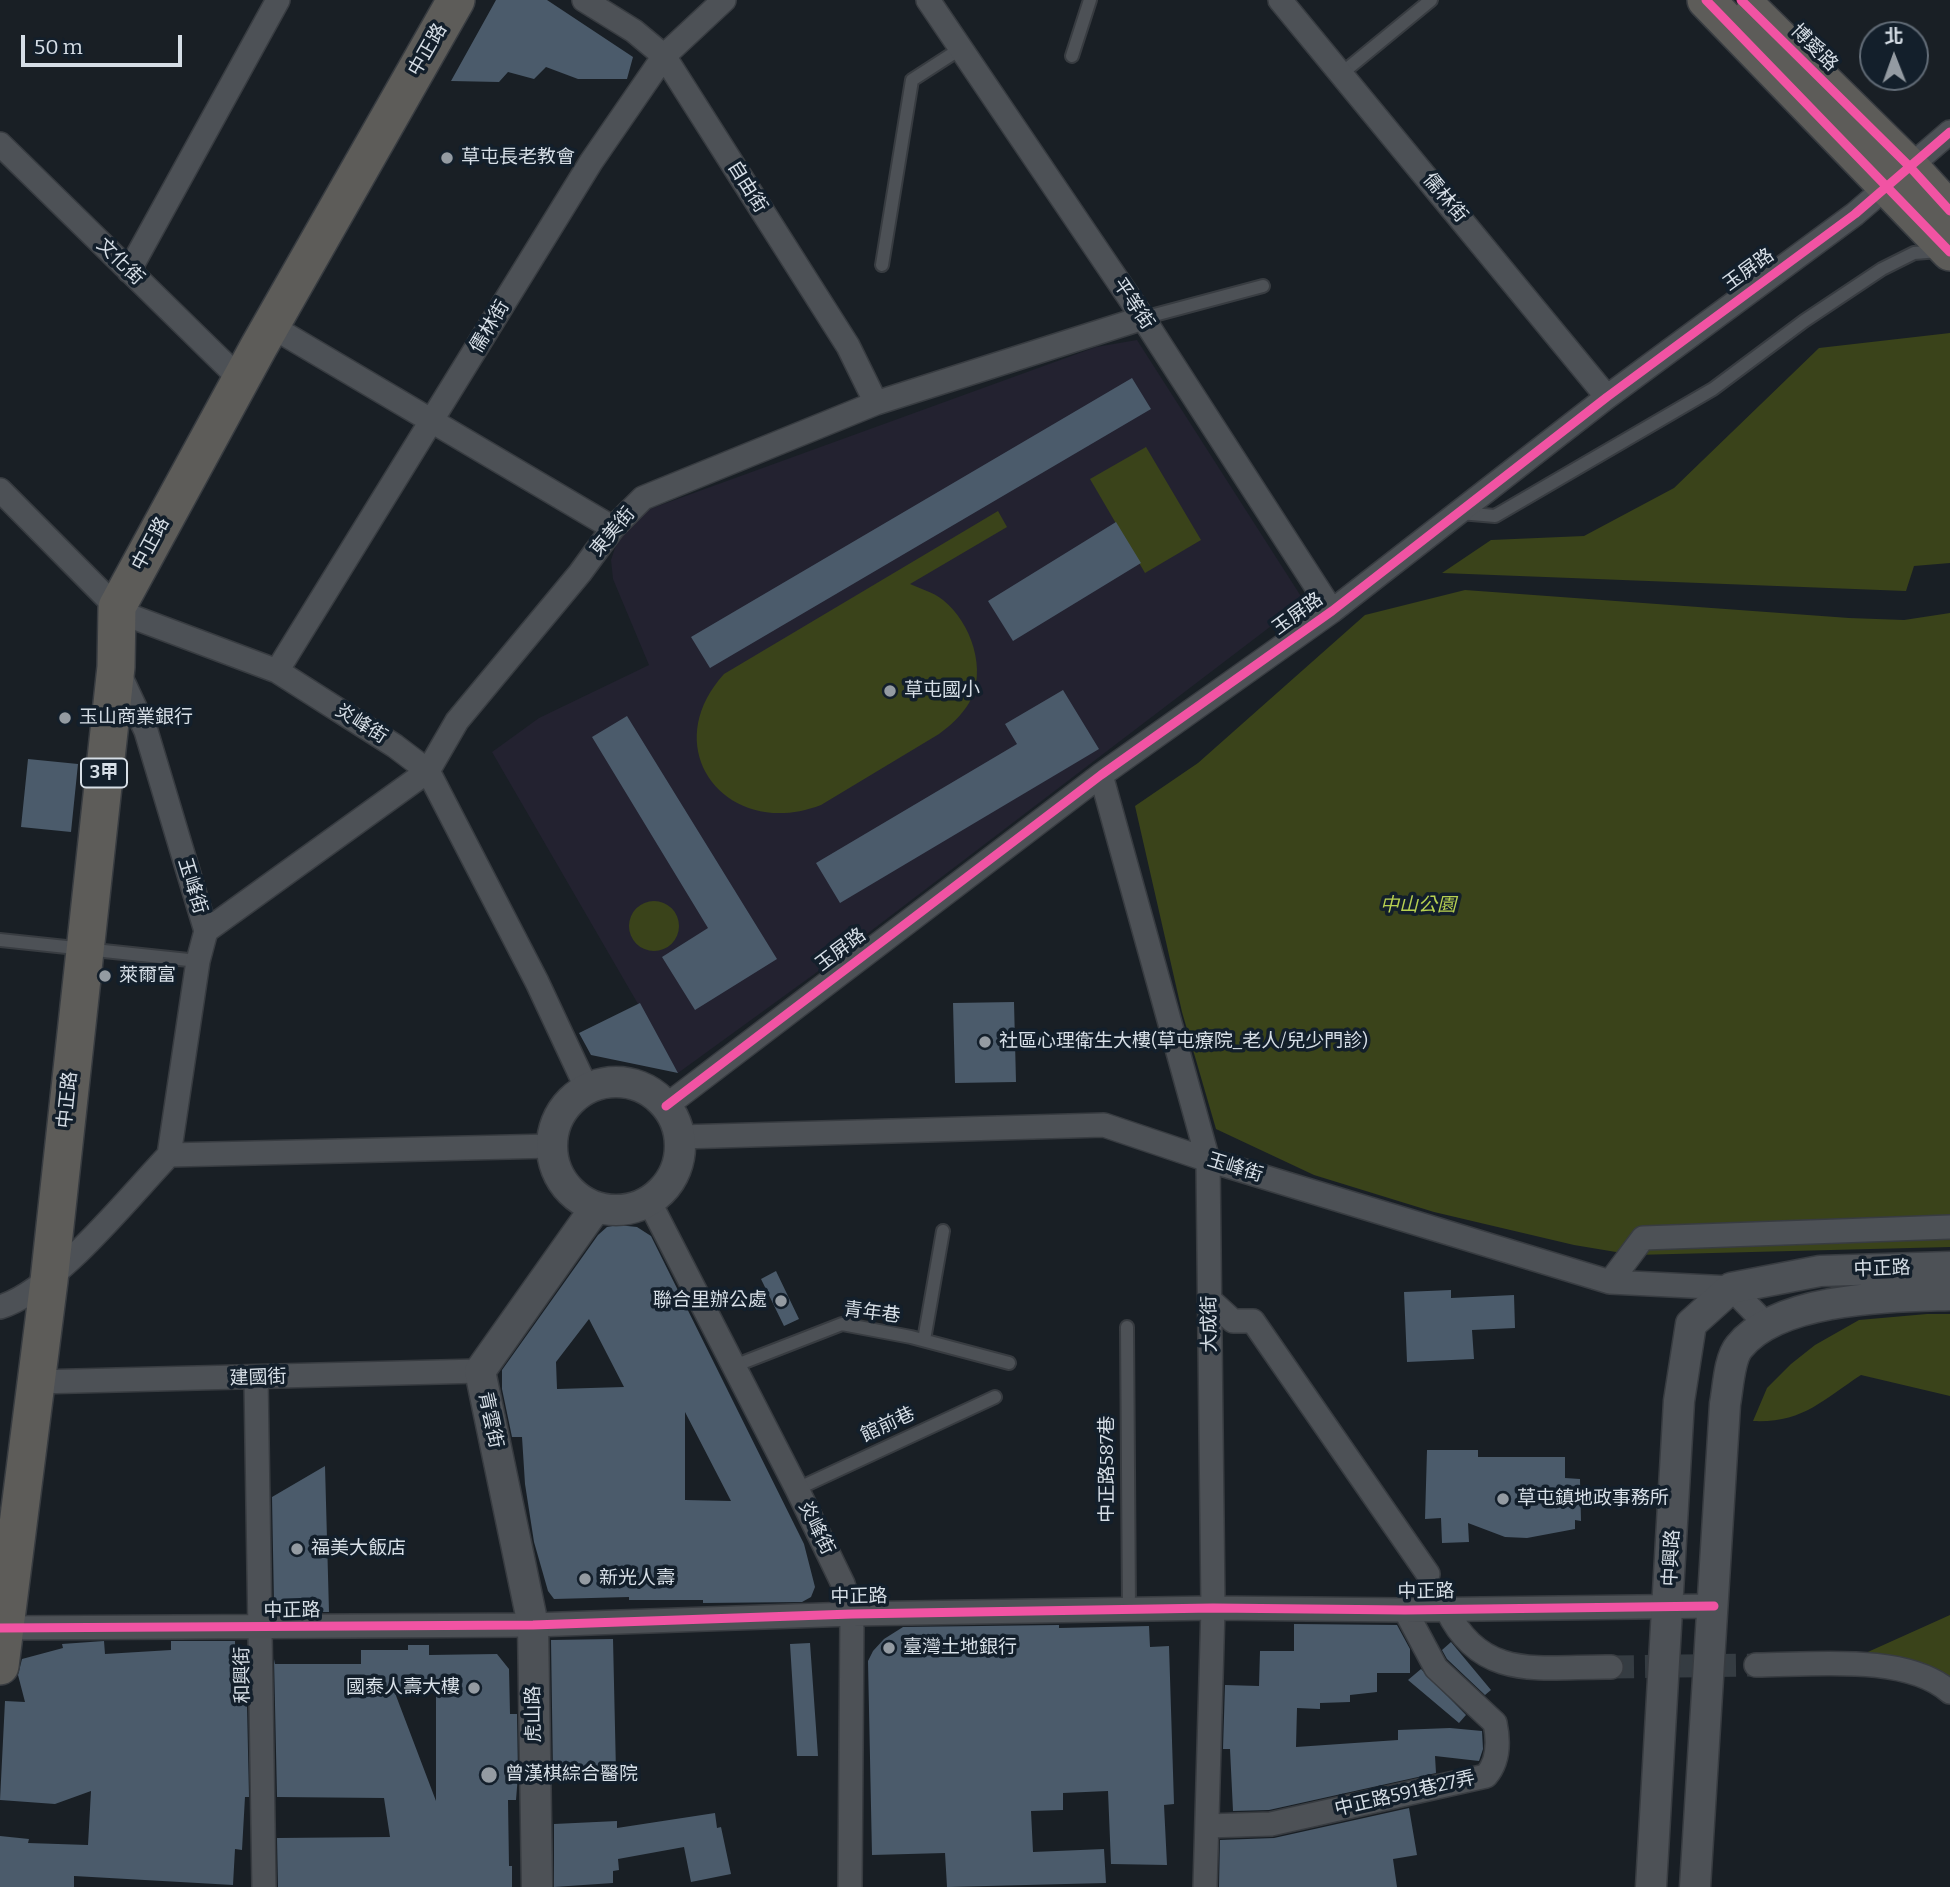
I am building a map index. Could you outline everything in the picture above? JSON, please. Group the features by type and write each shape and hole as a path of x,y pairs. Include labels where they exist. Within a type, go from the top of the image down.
{"main road":[{"name":"中正路","path":"2,1628 49,1280 116,667 117,607 240,379 456,0"},
{"name":"博愛路","path":"1706,0 1898,176 1950,211"},
{"name":"博愛路","path":"1741,0 1898,176 1949,250"},
{"name":"3甲","path":"0,1666 2,1628"}],"street":[{"path":"129,271 278,0"},
{"name":"自由街","path":"584,0 634,31 664,56 848,346 876,403"},
{"name":"儒林街","path":"277,671 591,162 664,56 724,0"},
{"name":"平等街","path":"928,0 1143,318 1332,611"},
{"name":"儒林街","path":"1280,0 1607,397"},
{"name":"玉屏路","path":"666,1106 1101,775 1332,611 1607,397 1855,214 1946,135"},
{"name":"文化街","path":"0,144 240,379"},
{"name":"東美街","path":"206,931 428,771 457,721 580,573 613,528 643,498 876,403 1143,318"},
{"path":"271,326 433,419 613,528"},
{"name":"炎峰街","path":"0,491 122,613 277,671 395,746 428,771 537,982 587,1089"},
{"name":"玉峰街","path":"116,667 146,731 206,931 198,961 169,1155"},
{"name":"大成街","path":"1101,775 1208,1160 1213,1608 1205,1887"},
{"path":"608,1083 629,1083 650,1092 666,1106 680,1137 680,1156 674,1174 663,1189 649,1201 632,1208 614,1210 596,1207 578,1197 564,1183 555,1165 552,1146 554,1128 572,1099 587,1089 608,1083"},
{"name":"玉峰街","path":"680,1137 1104,1125 1208,1160 1610,1282 1731,1288"},
{"path":"0,1307 14,1303 49,1280 169,1155 552,1146"},
{"name":"炎峰街","path":"649,1201 797,1489 843,1584 852,1614 850,1887"},
{"name":"青雲街","path":"533,1625 480,1371 596,1207"},
{"path":"1610,1282 1643,1238 1950,1227"},
{"name":"中正路","path":"1731,1288 1820,1271 1950,1267"},
{"path":"1695,1887 1725,1404 1737,1348 1765,1323 1731,1288"},
{"name":"中興路","path":"1651,1887 1679,1401 1684,1360 1691,1324 1731,1288"},
{"name":"中正路","path":"1765,1323 1837,1303 1950,1294"},
{"path":"1210,1300 1233,1321 1253,1321 1428,1574"},
{"name":"建國街","path":"36,1382 480,1371"},
{"name":"和興街","path":"256,1378 264,1887"},
{"name":"中正路","path":"2,1628 260,1629 533,1625 852,1614 1213,1608 1405,1610 1714,1606"},
{"path":"1447,1609 1465,1640 1483,1654 1507,1666 1611,1667"},
{"name":"中正路591巷27弄","path":"1207,1826 1271,1824 1486,1776 1495,1766 1498,1736 1495,1723 1436,1668 1405,1610"},
{"name":"虎山路","path":"533,1625 537,1887"},
{"path":"1756,1665 1853,1665 1900,1669 1936,1680 1950,1692"}],"lane":[{"path":"1072,56 1090,0"},
{"path":"1341,74 1431,0"},
{"path":"882,265 912,80 960,49"},
{"path":"1460,513 1495,516 1713,389 1804,321 1882,269 1914,253 1949,250"},
{"path":"1143,318 1263,286"},
{"path":"0,940 198,961"},
{"path":"924,1340 943,1231"},
{"name":"青年巷","path":"734,1366 842,1324 924,1340 1009,1363"},
{"name":"中正路587巷","path":"1127,1327 1129,1611"},
{"name":"館前巷","path":"797,1489 995,1397"}],"shaded area":[{"name":"草屯國小","path":"1137,340 1304,601 813,975 678,1073 492,752 539,718 649,665 613,579 611,560 617,542 628,524 647,510 1096,347"}],"green space":[{"path":"1950,333 1950,563 1914,566 1906,591 1442,573 1491,540 1584,536 1674,488 1819,348"},
{"path":"1146,447 1201,540 1145,573 1090,479"},
{"path":"998,511 1007,527 910,584 935,595 953,609 969,634 974,648 977,676 974,690 966,708 952,724 821,805 787,813 757,810 731,799 712,782 700,758 697,732 705,703 724,674"},
{"name":"中山公園","path":"1465,590 1849,618 1904,620 1950,613 1950,1247 1634,1255 1574,1245 1434,1212 1314,1175 1216,1129 1182,1012 1135,806 1198,763 1365,615"},
{"path":"654,901 671,909 679,926 671,943 654,951 637,943 629,926 637,909"},
{"path":"1950,1314 1950,1396 1861,1375 1799,1414 1770,1421 1753,1421 1767,1388 1815,1345 1859,1320"},
{"path":"1950,1615 1950,1694 1850,1660"}],"building":[{"path":"496,0 547,0 633,57 627,79 578,79 546,67 534,79 508,72 499,82 451,81"},
{"path":"1132,378 1151,409 710,668 691,637"},
{"path":"1116,522 1141,563 1013,641 988,601"},
{"path":"1063,690 1099,749 840,903 816,863 1017,744 1005,724"},
{"path":"627,716 777,959 695,1010 662,957 708,928 592,737"},
{"path":"28,759 78,764 71,832 21,827"},
{"name":"社區心理衛生大樓(草屯療院_老人/兒少門診)","path":"1014,1002 1016,1082 955,1083 953,1003"},
{"path":"640,1003 678,1073 591,1055 579,1033"},
{"path":"607,1227 637,1227 651,1236 804,1544 815,1587 811,1597 802,1602 703,1603 703,1600 629,1600 629,1597 554,1599 548,1591 534,1542 525,1484 522,1437 512,1437 502,1389 502,1370 598,1235","holes":["589,1319 624,1387 557,1389 556,1362","685,1412 731,1501 685,1500"]},
{"name":"聯合里辦公處","path":"776,1271 799,1319 784,1326 761,1279"},
{"path":"1451,1290 1451,1298 1514,1295 1515,1328 1472,1330 1474,1359 1407,1362 1404,1292"},
{"name":"草屯鎮地政事務所","path":"1427,1450 1478,1450 1478,1457 1565,1457 1565,1478 1580,1479 1581,1521 1575,1520 1575,1529 1527,1538 1505,1537 1468,1523 1469,1542 1442,1543 1441,1518 1425,1519"},
{"name":"福美大飯店","path":"325,1466 329,1612 280,1612 274,1604 272,1497"},
{"path":"1294,1624 1397,1625 1410,1649 1410,1673 1377,1673 1377,1692 1350,1695 1350,1702 1320,1703 1320,1709 1297,1708 1296,1747 1398,1740 1398,1730 1450,1728 1482,1731 1483,1749 1479,1761 1435,1756 1436,1773 1269,1810 1233,1811 1230,1749 1223,1749 1225,1685 1259,1686 1260,1651 1294,1651"},
{"path":"1059,1625 1059,1628 1149,1626 1150,1647 1169,1646 1174,1804 1164,1805 1167,1865 1111,1864 1108,1791 1063,1793 1063,1810 1031,1811 1033,1852 1104,1849 1106,1883 947,1887 945,1853 872,1855 868,1661 873,1651 884,1639 903,1627"},
{"path":"613,1639 616,1772 553,1774 551,1640"},
{"path":"104,1641 105,1654 171,1650 171,1641 235,1641 235,1660 246,1659 249,1797 245,1797 242,1850 235,1849 233,1885 74,1876 74,1887 0,1887 0,1836 29,1839 28,1843 88,1845 91,1791 55,1804 0,1800 5,1701 25,1702 18,1675 22,1659 63,1648 62,1644"},
{"path":"1451,1642 1491,1690 1485,1695 1447,1659 1442,1650"},
{"path":"810,1643 818,1756 797,1756 790,1644"},
{"path":"408,1645 429,1645 429,1655 497,1654 509,1669 510,1714 517,1714 518,1775 516,1800 508,1800 512,1887 278,1887 277,1838 390,1837 384,1798 277,1797 274,1659 275,1664 361,1664 361,1650 408,1650","holes":["395,1693 436,1693 436,1801"]},
{"path":"1421,1669 1466,1715 1459,1723 1408,1680"},
{"path":"1409,1808 1417,1855 1393,1859 1397,1887 1219,1887 1220,1840 1274,1838"},
{"path":"715,1813 717,1828 721,1827 731,1874 691,1882 684,1847 618,1859 619,1870 613,1871 613,1883 554,1887 554,1824 617,1821 617,1828"}],"tunnel":[{"path":"1611,1667 1756,1665"}],"cycle path":[{"path":"1706,0 1950,252"},
{"path":"1741,0 1910,167 1950,211"},
{"path":"666,1106 1101,775 1332,611 1607,397 1855,214 1950,132"},
{"path":"0,1628 533,1625 852,1614 1213,1608 1405,1610 1714,1606"}],"place":[{"name":"草屯長老教會","path":"447,158"},
{"name":"草屯國小","path":"890,691"},
{"name":"玉山商業銀行","path":"65,718"},
{"name":"萊爾富","path":"105,976"},
{"name":"社區心理衛生大樓(草屯療院_老人/兒少門診)","path":"985,1042"},
{"name":"聯合里辦公處","path":"781,1301"},
{"name":"草屯鎮地政事務所","path":"1503,1499"},
{"name":"福美大飯店","path":"297,1549"},
{"name":"新光人壽","path":"585,1579"},
{"name":"臺灣土地銀行","path":"889,1648"},
{"name":"國泰人壽大樓","path":"474,1688"},
{"name":"曾漢棋綜合醫院","path":"489,1775"}]}
